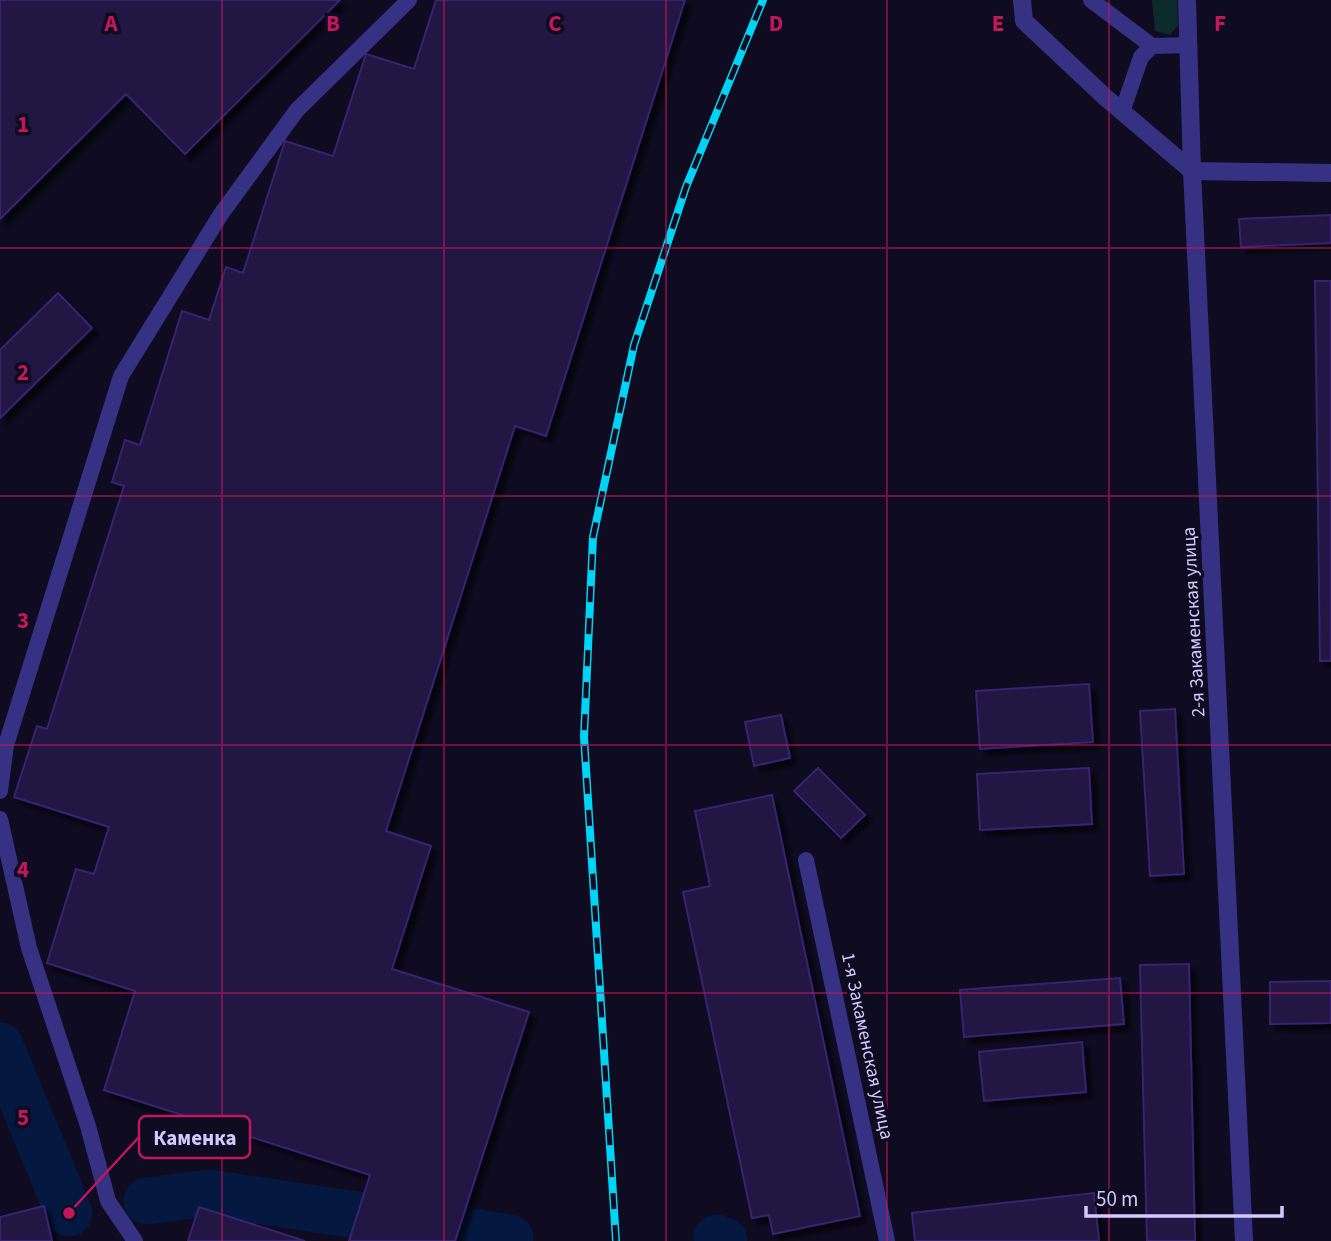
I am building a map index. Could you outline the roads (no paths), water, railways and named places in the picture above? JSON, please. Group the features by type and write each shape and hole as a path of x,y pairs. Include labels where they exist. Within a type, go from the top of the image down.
{"street":[{"path":"1022,0 1024,21 1122,112 1192,171 1331,173"},
{"name":"2-я Закаменская улица","path":"1186,0 1244,1241"}],"lane":[{"path":"0,791 6,745 121,376 221,214 297,110 409,0"},
{"path":"1091,0 1152,46 1188,45"},
{"path":"1122,112 1141,57 1152,46"},
{"path":"0,820 29,948 88,1126 108,1201 135,1241"},
{"name":"1-я Закаменская улица","path":"806,860 887,1241"}],"waterway":[{"path":"0,1046 69,1213"},
{"path":"147,1201 208,1193 357,1215"},
{"path":"459,1230 510,1238"},
{"path":"717,1238 724,1241"}],"railway":[{"path":"616,1241 584,737 593,537 634,345 686,187 763,0"}],"place":[{"name":"Каменка","path":"69,1213"}]}
